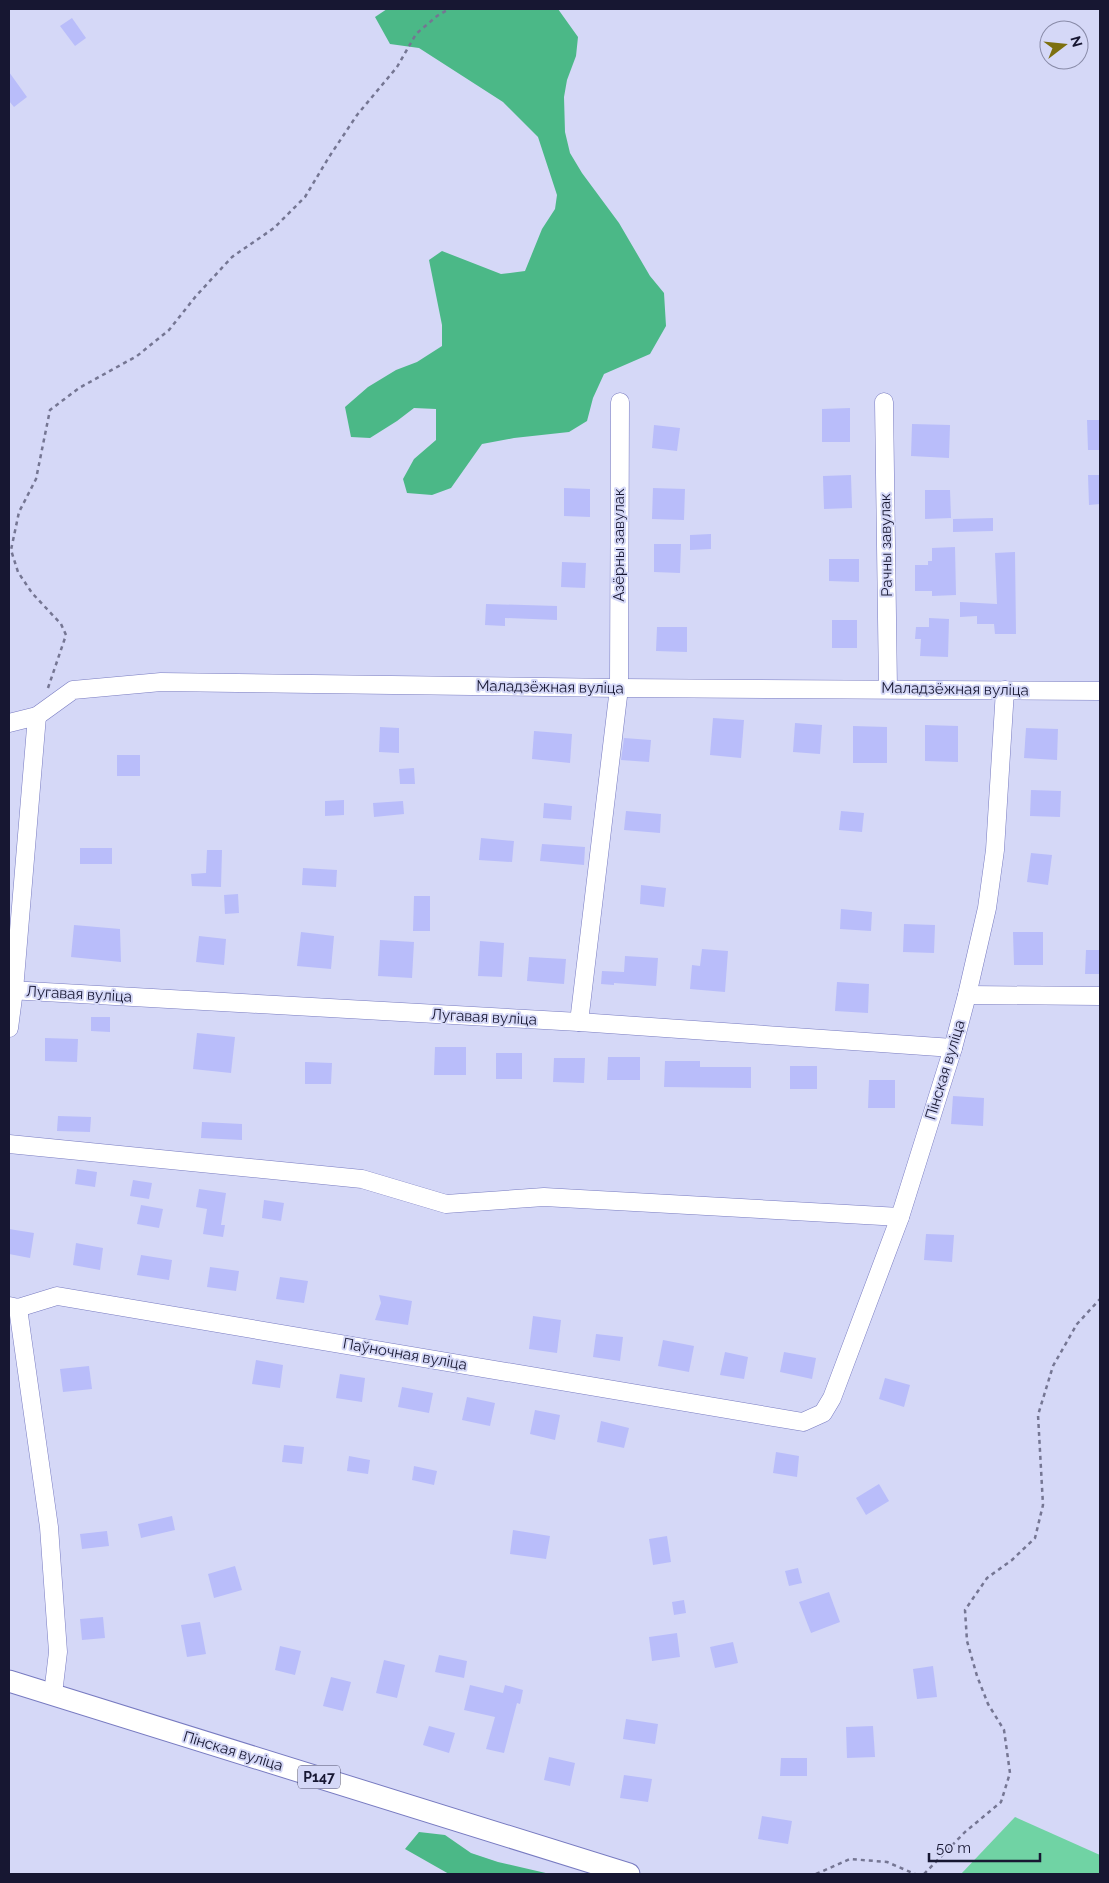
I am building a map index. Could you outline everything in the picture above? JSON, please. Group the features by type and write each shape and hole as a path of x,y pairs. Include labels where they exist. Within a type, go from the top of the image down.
{"main road":[{"name":"Пінская вуліца","path":"9,1680 630,1874"}],"street":[{"name":"Азёрны завулак","path":"579,1022 619,688 620,402"},
{"name":"Рачны завулак","path":"884,402 888,689"},
{"name":"Маладзёжная вуліца","path":"9,723 37,716 73,690 161,682 619,688 1100,691"},
{"name":"Пінская вуліца","path":"803,1422 823,1413 832,1398 900,1217 953,1048 986,908 995,850 1005,690"},
{"path":"9,1028 37,716"},
{"name":"Лугавая вуліца","path":"11,990 579,1022 953,1048"},
{"path":"967,995 1100,996"},
{"path":"9,1144 362,1179 446,1204 544,1197 900,1217"},
{"name":"Паўночная вуліца","path":"13,1307 57,1296 803,1422"},
{"path":"13,1307 49,1527 58,1652 53,1694"}],"path":[{"path":"37,716 66,635 61,624 32,593 18,572 11,550 19,512 36,479 50,410 79,388 137,356 169,330 196,296 232,257 274,228 305,196 352,122 397,67 416,34 436,16 449,9"},
{"path":"924,1874 965,1832 1001,1802 1010,1773 1004,1730 988,1704 977,1676 967,1641 965,1610 987,1578 1012,1560 1035,1538 1043,1506 1038,1415 1053,1366 1077,1324 1100,1299"},
{"path":"816,1874 850,1859 887,1862 915,1874"}],"green space":[{"path":"387,9 558,9 578,37 576,56 567,80 564,97 565,132 570,153 582,173 619,223 650,276 664,293 666,326 650,354 604,374 593,398 587,421 569,432 514,438 482,444 451,488 432,495 407,493 403,479 414,459 436,440 436,409 414,408 370,438 351,437 345,407 368,387 396,370 417,362 442,346 442,325 429,260 442,251 501,274 525,271 542,229 555,209 557,195 538,137 503,102 419,48 390,44 375,17"},
{"path":"1015,1817 1100,1855 1100,1874 961,1874"},
{"path":"419,1832 445,1835 471,1853 498,1862 550,1874 449,1874 405,1849"}],"building":[{"path":"72,18 86,38 75,46 60,26"},
{"path":"9,72 27,97 14,107 9,101"},
{"path":"850,408 850,442 822,442 822,409"},
{"path":"1087,420 1100,420 1100,450 1088,450"},
{"path":"912,424 950,425 949,458 911,456"},
{"path":"654,425 680,428 677,451 652,448"},
{"path":"851,475 852,508 824,509 823,476"},
{"path":"1088,475 1100,475 1100,504 1089,505"},
{"path":"564,488 590,489 590,517 564,516"},
{"path":"653,488 685,489 684,520 652,519"},
{"path":"925,490 950,490 951,518 925,519"},
{"path":"993,518 993,531 953,532 953,519"},
{"path":"711,534 711,549 690,550 690,535"},
{"path":"654,544 681,544 680,573 654,572"},
{"path":"955,547 956,595 932,596 932,591 915,591 915,565 928,565 928,561 932,561 932,548"},
{"path":"1015,552 1016,634 995,634 994,624 977,624 977,616 960,617 960,602 997,604 995,553"},
{"path":"829,559 859,559 859,582 829,581"},
{"path":"562,562 586,563 585,588 561,587"},
{"path":"486,604 557,606 557,620 505,618 505,626 485,625"},
{"path":"929,618 949,619 948,657 920,656 921,639 915,639 916,627 929,627"},
{"path":"832,620 857,620 857,648 832,648"},
{"path":"657,627 687,627 687,652 656,651"},
{"path":"713,718 744,720 741,758 710,755"},
{"path":"795,723 822,725 820,754 793,752"},
{"path":"925,725 958,726 958,762 925,761"},
{"path":"853,726 887,727 887,763 853,763"},
{"path":"380,727 399,728 399,753 379,752"},
{"path":"1026,728 1058,729 1057,760 1024,758"},
{"path":"534,731 572,734 570,763 532,759"},
{"path":"624,738 651,740 649,762 621,760"},
{"path":"117,755 140,755 140,776 117,776"},
{"path":"414,768 415,784 400,784 399,769"},
{"path":"1031,790 1061,791 1060,817 1030,816"},
{"path":"344,800 344,815 325,816 325,801"},
{"path":"403,801 404,814 374,817 373,803"},
{"path":"544,803 572,806 571,820 543,818"},
{"path":"626,811 661,814 660,833 624,830"},
{"path":"841,811 864,813 862,832 839,830"},
{"path":"481,838 514,841 512,862 479,860"},
{"path":"542,844 585,847 584,865 540,861"},
{"path":"80,848 112,848 112,864 80,864"},
{"path":"207,850 222,850 221,887 192,886 191,874 206,873"},
{"path":"1031,853 1052,855 1048,885 1027,882"},
{"path":"303,868 337,870 336,887 302,885"},
{"path":"641,885 666,888 664,907 640,904"},
{"path":"238,894 239,913 225,914 224,895"},
{"path":"414,896 430,896 430,931 413,931"},
{"path":"841,909 872,912 871,931 840,929"},
{"path":"904,924 935,925 934,953 903,952"},
{"path":"74,925 120,929 121,962 71,957"},
{"path":"301,932 334,936 331,969 297,966"},
{"path":"1013,932 1043,932 1043,965 1014,965"},
{"path":"199,936 226,939 224,965 196,962"},
{"path":"380,940 414,942 412,978 378,976"},
{"path":"480,941 504,943 502,977 478,976"},
{"path":"702,949 728,951 725,992 690,989 692,965 700,966"},
{"path":"1086,950 1100,950 1100,974 1085,974"},
{"path":"625,956 658,958 656,986 601,984 602,971 624,972"},
{"path":"529,957 566,959 564,984 527,981"},
{"path":"837,982 869,984 868,1013 835,1011"},
{"path":"91,1017 110,1017 110,1032 91,1031"},
{"path":"197,1033 235,1037 231,1073 193,1069"},
{"path":"45,1038 78,1039 77,1062 45,1061"},
{"path":"435,1047 466,1047 466,1075 434,1075"},
{"path":"496,1053 522,1053 522,1079 496,1079"},
{"path":"608,1057 640,1057 640,1080 607,1080"},
{"path":"554,1058 585,1058 584,1083 553,1082"},
{"path":"665,1061 700,1061 700,1067 751,1067 751,1088 664,1087"},
{"path":"305,1062 332,1063 331,1084 305,1084"},
{"path":"790,1066 817,1066 817,1089 790,1089"},
{"path":"869,1080 895,1080 895,1108 868,1108"},
{"path":"953,1096 984,1098 983,1126 951,1124"},
{"path":"58,1116 91,1117 90,1132 57,1131"},
{"path":"202,1122 242,1124 242,1140 201,1138"},
{"path":"77,1169 97,1172 95,1187 75,1184"},
{"path":"133,1180 152,1183 149,1199 130,1196"},
{"path":"199,1189 226,1193 221,1225 225,1225 223,1237 203,1234 207,1209 196,1207"},
{"path":"264,1200 284,1203 281,1221 262,1218"},
{"path":"141,1205 163,1209 159,1228 137,1224"},
{"path":"9,1229 34,1233 30,1258 9,1254"},
{"path":"926,1234 954,1235 952,1262 924,1260"},
{"path":"76,1243 103,1248 100,1270 73,1265"},
{"path":"141,1255 172,1260 169,1280 137,1275"},
{"path":"210,1267 239,1271 236,1291 207,1287"},
{"path":"280,1277 308,1281 304,1303 276,1299"},
{"path":"379,1295 412,1301 408,1325 375,1320 381,1303"},
{"path":"533,1316 561,1320 557,1353 529,1349"},
{"path":"596,1334 623,1337 620,1361 593,1357"},
{"path":"663,1340 694,1346 689,1372 658,1366"},
{"path":"725,1352 748,1357 744,1379 720,1375"},
{"path":"784,1352 816,1358 812,1379 780,1372"},
{"path":"256,1360 283,1365 280,1388 252,1384"},
{"path":"89,1366 92,1389 63,1392 60,1369"},
{"path":"340,1374 365,1378 362,1402 336,1398"},
{"path":"885,1378 910,1385 904,1407 879,1399"},
{"path":"402,1387 433,1393 429,1413 398,1407"},
{"path":"467,1397 495,1403 490,1426 462,1420"},
{"path":"535,1410 560,1415 555,1440 530,1434"},
{"path":"601,1421 629,1428 624,1448 597,1442"},
{"path":"284,1445 304,1447 302,1464 282,1462"},
{"path":"776,1452 799,1456 797,1477 773,1473"},
{"path":"349,1456 370,1460 368,1474 347,1471"},
{"path":"414,1466 437,1471 434,1485 412,1480"},
{"path":"879,1484 889,1501 866,1515 856,1498"},
{"path":"172,1516 175,1530 141,1538 138,1524"},
{"path":"513,1530 550,1536 546,1559 510,1554"},
{"path":"107,1531 109,1546 82,1549 80,1534"},
{"path":"667,1536 671,1562 653,1565 649,1539"},
{"path":"235,1566 242,1590 214,1598 208,1574"},
{"path":"798,1568 802,1583 789,1586 785,1571"},
{"path":"829,1592 840,1622 811,1633 799,1602"},
{"path":"684,1600 686,1613 674,1615 672,1602"},
{"path":"103,1617 105,1638 82,1640 80,1619"},
{"path":"200,1622 206,1654 187,1657 181,1625"},
{"path":"677,1633 680,1657 652,1661 649,1637"},
{"path":"733,1642 738,1663 715,1668 710,1647"},
{"path":"280,1646 301,1651 295,1675 275,1670"},
{"path":"439,1655 467,1661 464,1678 435,1672"},
{"path":"384,1660 405,1665 397,1698 376,1693"},
{"path":"933,1666 937,1697 917,1699 913,1669"},
{"path":"331,1677 351,1682 343,1711 323,1706"},
{"path":"470,1685 503,1693 505,1685 523,1690 520,1704 517,1703 504,1753 486,1749 495,1717 464,1710"},
{"path":"626,1719 658,1724 655,1744 623,1739"},
{"path":"429,1726 455,1733 449,1753 423,1745"},
{"path":"873,1726 875,1757 847,1758 846,1727"},
{"path":"549,1757 575,1763 570,1786 544,1780"},
{"path":"781,1758 807,1758 807,1776 780,1776"},
{"path":"624,1775 652,1779 648,1802 620,1798"},
{"path":"762,1816 792,1821 788,1844 758,1839"}]}
